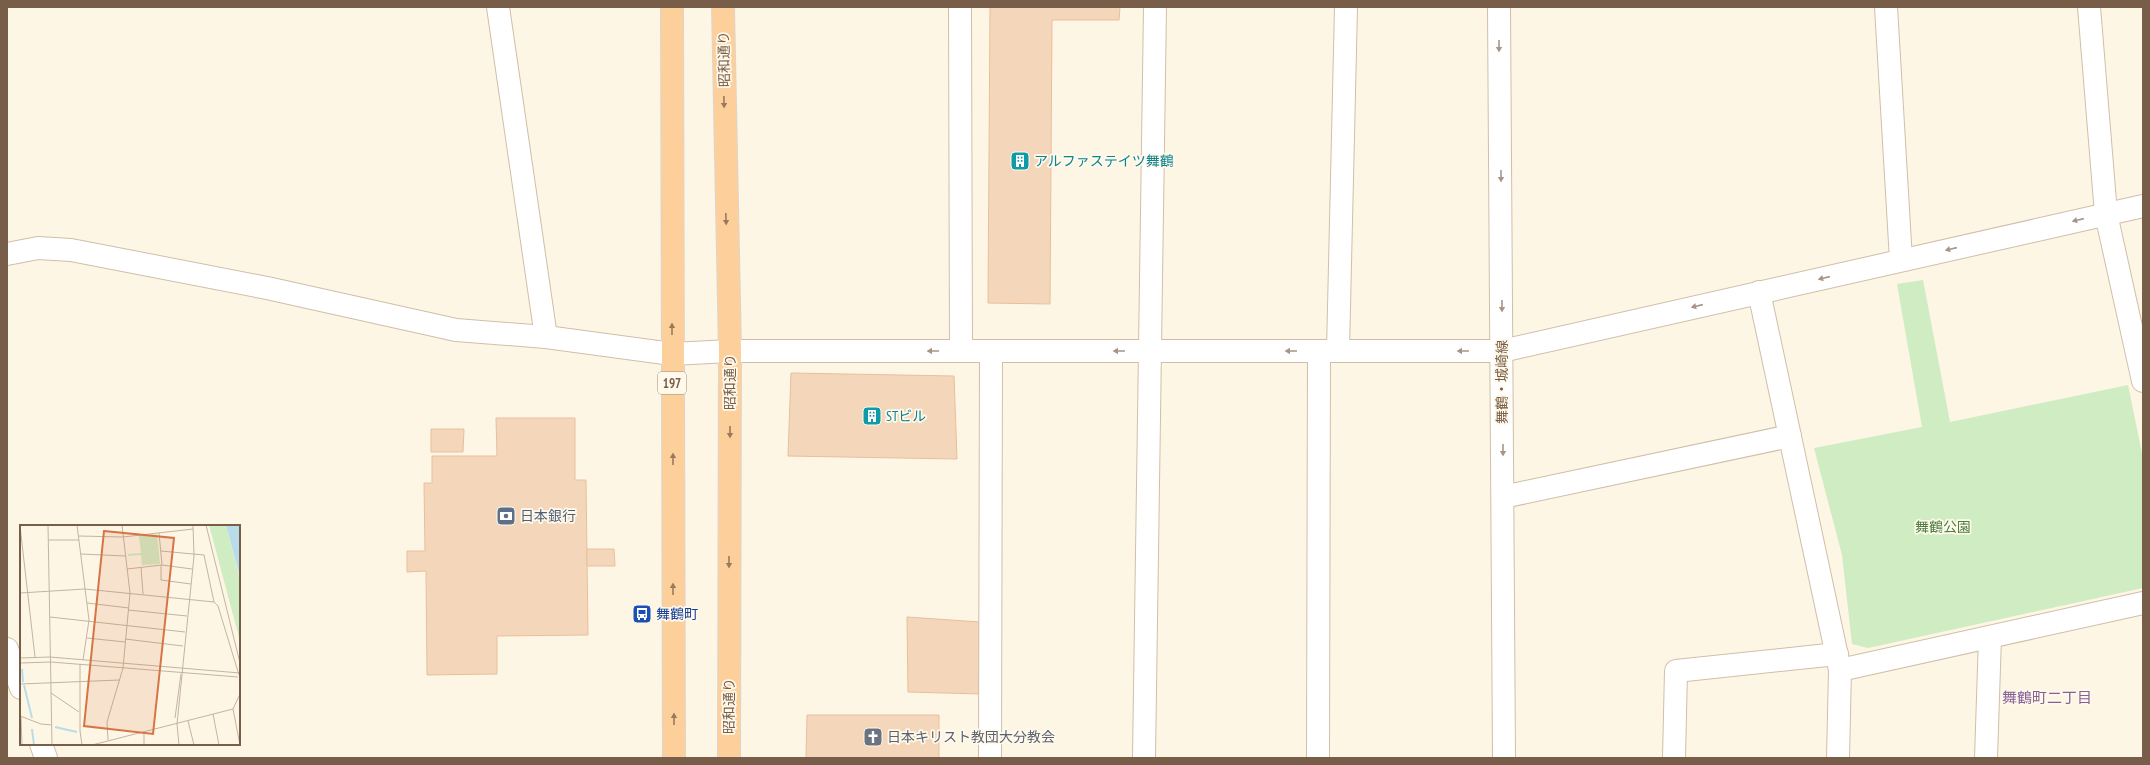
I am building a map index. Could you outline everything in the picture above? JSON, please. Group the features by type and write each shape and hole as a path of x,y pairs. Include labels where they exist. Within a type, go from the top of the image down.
{"highway":[{"name":"197","path":"672,7 674,758"},
{"name":"昭和通り","path":"723,7 730,351 729,758"}],"street":[{"path":"498,7 546,337"},
{"path":"960,7 961,351"},
{"path":"1144,758 1155,7"},
{"path":"1318,758 1329,351 1346,7"},
{"name":"舞鶴・城崎線","path":"1499,7 1504,758"},
{"path":"1886,7 1901,260"},
{"path":"2089,7 2106,214 2143,381"},
{"path":"7,254 38,248 71,250 267,288 456,330 546,337 672,354 730,351 1502,351 2143,206"},
{"path":"1759,292 1839,662 1838,758"},
{"path":"990,758 991,351"},
{"path":"1503,496 1790,436"},
{"path":"1674,758 1676,671 1839,662 1990,637 2143,603"},
{"path":"1986,758 1990,637"},
{"path":"8,653 20,685"},
{"path":"41,745 46,758"}],"green space":[{"name":"舞鶴公園","path":"1923,280 1950,422 2128,385 2143,458 2143,588 1868,648 1852,644 1842,555 1814,448 1922,427 1897,284"}],"building":[{"name":"アルファステイツ舞鶴","path":"990,7 1120,7 1119,20 1052,20 1050,304 988,303"},
{"name":"STビル","path":"791,373 954,376 957,459 788,456"},
{"name":"日本銀行","path":"496,418 575,418 575,480 586,480 588,635 497,636 497,674 427,675 426,571 407,572 407,551 425,551 424,483 432,483 432,456 497,456"},
{"path":"431,429 464,429 463,452 431,452"},
{"path":"587,549 614,549 615,566 587,566"},
{"path":"907,617 980,622 980,694 908,692"},
{"name":"日本キリスト教団大分教会","path":"807,715 939,715 939,758 806,758"}],"place":[{"name":"アルファステイツ舞鶴","path":"1020,161"},
{"name":"STビル","path":"872,416"},
{"name":"日本銀行","path":"506,516"},
{"name":"舞鶴町","path":"642,614"},
{"name":"日本キリスト教団大分教会","path":"873,737"}],"district":[{"name":"舞鶴町二丁目","path":"2047,698"}]}
